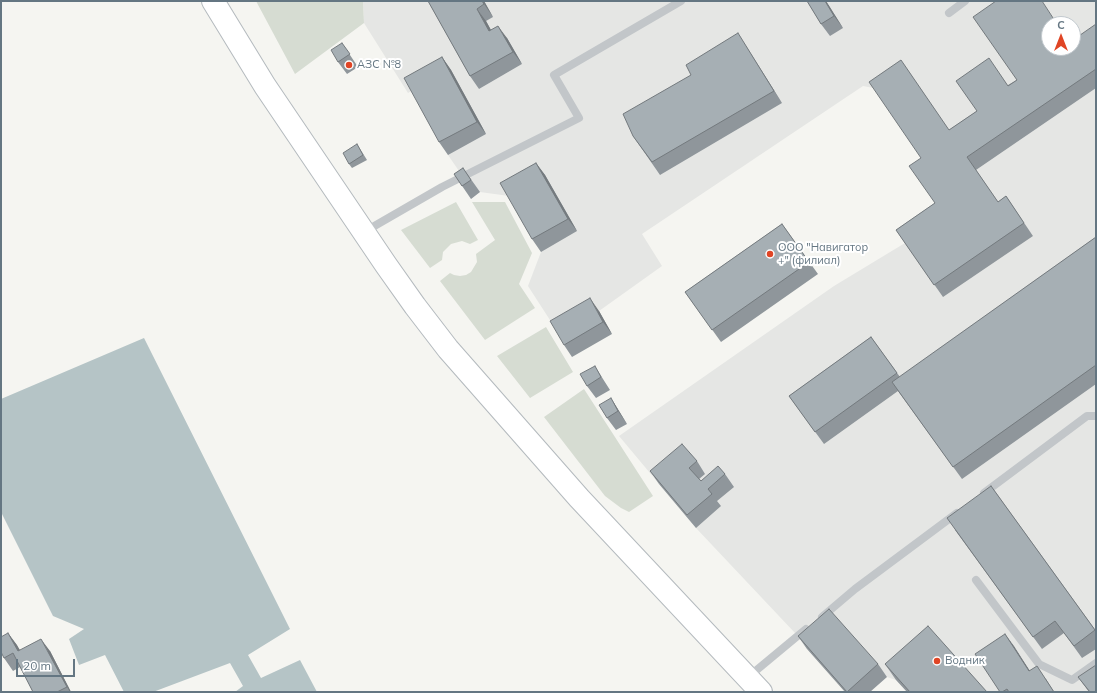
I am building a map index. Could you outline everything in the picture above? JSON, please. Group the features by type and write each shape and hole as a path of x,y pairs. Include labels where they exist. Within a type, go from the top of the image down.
{"main road":[{"path":"214,1 265,86 415,306 453,355 579,498 754,685"}],"lane":[{"path":"364,232 442,187 579,118 554,75 681,1"},
{"path":"949,13 965,1"},
{"path":"978,498 1087,416 1096,416"},
{"path":"754,685 855,590 965,507"},
{"path":"976,580 1039,664 1072,680 1096,663"}],"shaded area":[{"path":"256,1 363,1 364,23 295,74"},
{"path":"363,1 439,1 479,89 522,64 498,43 486,21 484,1 1023,1 1025,92 958,143 884,90 863,86 642,234 662,266 599,311 559,334 528,286 541,252 509,196 480,192 471,199 459,171 448,155 413,90 408,93 364,23"},
{"path":"1042,1 1096,1 1096,42 1081,45 1081,16 1052,16"},
{"path":"1096,88 1096,692 984,692 939,642 896,680 887,677 838,621 807,649 795,633 696,528 619,436 834,286 905,243 1033,236 1014,209 1006,214 976,170"},
{"path":"456,202 478,240 470,244 462,241 451,244 443,252 442,260 430,268 401,230"},
{"path":"472,202 505,202 532,253 519,284 535,308 485,340 440,281 450,273 460,276 471,272 477,262 476,254 495,240"},
{"path":"546,327 573,372 530,398 497,356"},
{"path":"144,338 290,629 248,655 261,678 300,660 317,692 235,692 243,686 230,663 153,692 124,692 105,655 79,665 69,639 84,629 53,616 1,512 1,399"},
{"path":"584,389 653,496 629,512 605,496 544,417"}],"building":[{"path":"428,1 482,1 484,4 477,9 489,31 498,26 513,52 470,76"},
{"path":"807,1 825,1 834,16 821,24"},
{"path":"996,1 1042,1 1052,16 1041,16 1041,56 1081,56 1081,34 1096,24 1096,69 967,157 998,202 1006,196 1024,223 934,285 896,230 935,203 909,166 921,158 869,82 901,60 949,130 977,111 956,81 989,58 1008,86 1017,80 973,17"},
{"path":"738,33 774,91 652,162 633,136 623,114 691,75 686,65"},
{"path":"342,43 350,54 338,62 331,50"},
{"path":"442,57 477,122 439,142 404,78"},
{"path":"357,144 363,155 349,164 343,153"},
{"path":"536,163 568,219 532,239 500,183"},
{"path":"463,168 471,180 462,186 454,174"},
{"path":"782,224 809,262 712,330 685,292"},
{"path":"1096,237 1096,365 953,467 892,382"},
{"path":"590,298 603,322 564,345 550,321"},
{"path":"871,337 897,373 815,432 789,396"},
{"path":"595,366 601,377 587,386 580,374"},
{"path":"611,398 618,411 607,418 599,405"},
{"path":"682,444 697,461 689,468 701,481 718,466 725,474 708,489 712,494 687,515 650,471"},
{"path":"991,486 1095,630 1074,646 1055,621 1033,637 947,518"},
{"path":"829,609 878,664 847,692 798,636"},
{"name":"Водник","path":"928,626 987,692 910,692 885,664"},
{"path":"8,633 18,651 41,639 67,687 57,692 33,692 13,653 4,658 1,652 1,637"},
{"path":"1005,634 1029,671 1037,666 1054,692 1009,692 1007,689 1000,692 975,654"},
{"path":"1096,665 1096,692 1090,692 1078,677"}],"place":[{"name":"АЗС №8","path":"349,65"},
{"name":"ООО \"Навигатор +\" (филиал)","path":"770,254"},
{"name":"Водник","path":"937,661"}]}
